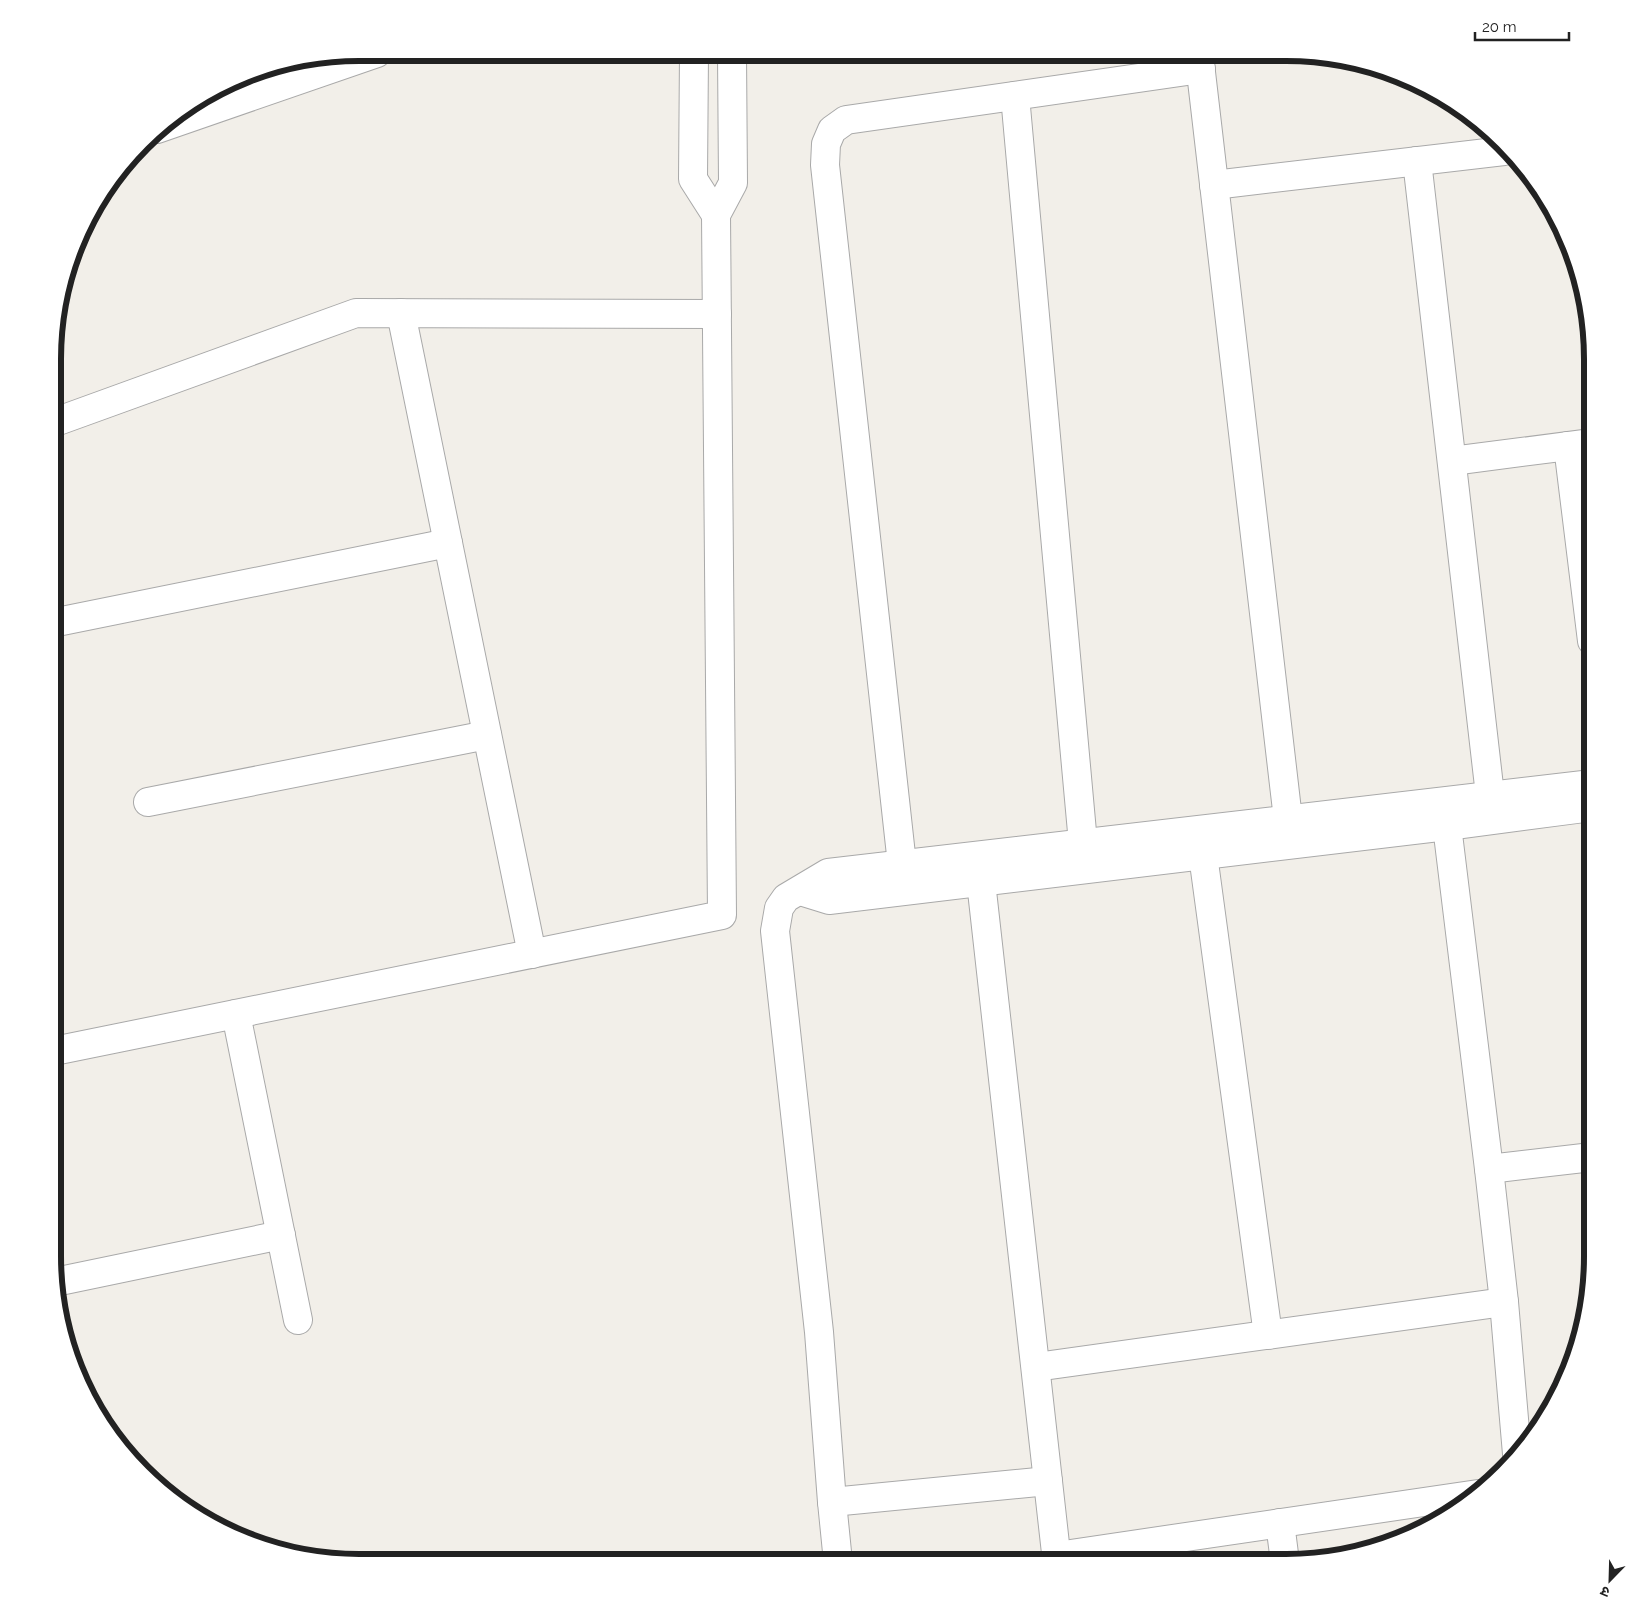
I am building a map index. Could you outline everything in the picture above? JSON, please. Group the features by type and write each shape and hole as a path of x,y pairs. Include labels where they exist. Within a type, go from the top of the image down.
{"street":[{"path":"694,61 693,179 716,215"},
{"path":"61,1050 722,915 716,215 733,183 732,61"},
{"path":"182,120 350,62"},
{"path":"902,864 824,165 826,144 832,130 846,120 1015,96 1200,62 1288,819"},
{"path":"1015,96 1083,843"},
{"path":"1214,185 1498,151"},
{"path":"1417,161 1490,796"},
{"path":"61,420 356,313 717,314"},
{"path":"402,313 532,954"},
{"path":"1452,460 1580,444 1584,510"},
{"path":"61,621 448,543"},
{"path":"148,802 487,735"},
{"path":"837,1554 819,1332 775,932 779,908 786,898 828,873 1584,785"},
{"path":"800,891 829,900 1584,808"},
{"path":"1446,826 1504,1302 1516,1444"},
{"path":"1203,855 1268,1335"},
{"path":"981,882 1056,1554"},
{"path":"236,1014 298,1320"},
{"path":"1489,1170 1584,1158"},
{"path":"63,1280 281,1235"},
{"path":"1036,1367 1504,1302"},
{"path":"832,1502 1048,1481"},
{"path":"1088,1554 1460,1497"},
{"path":"1280,1523 1284,1554"}]}
